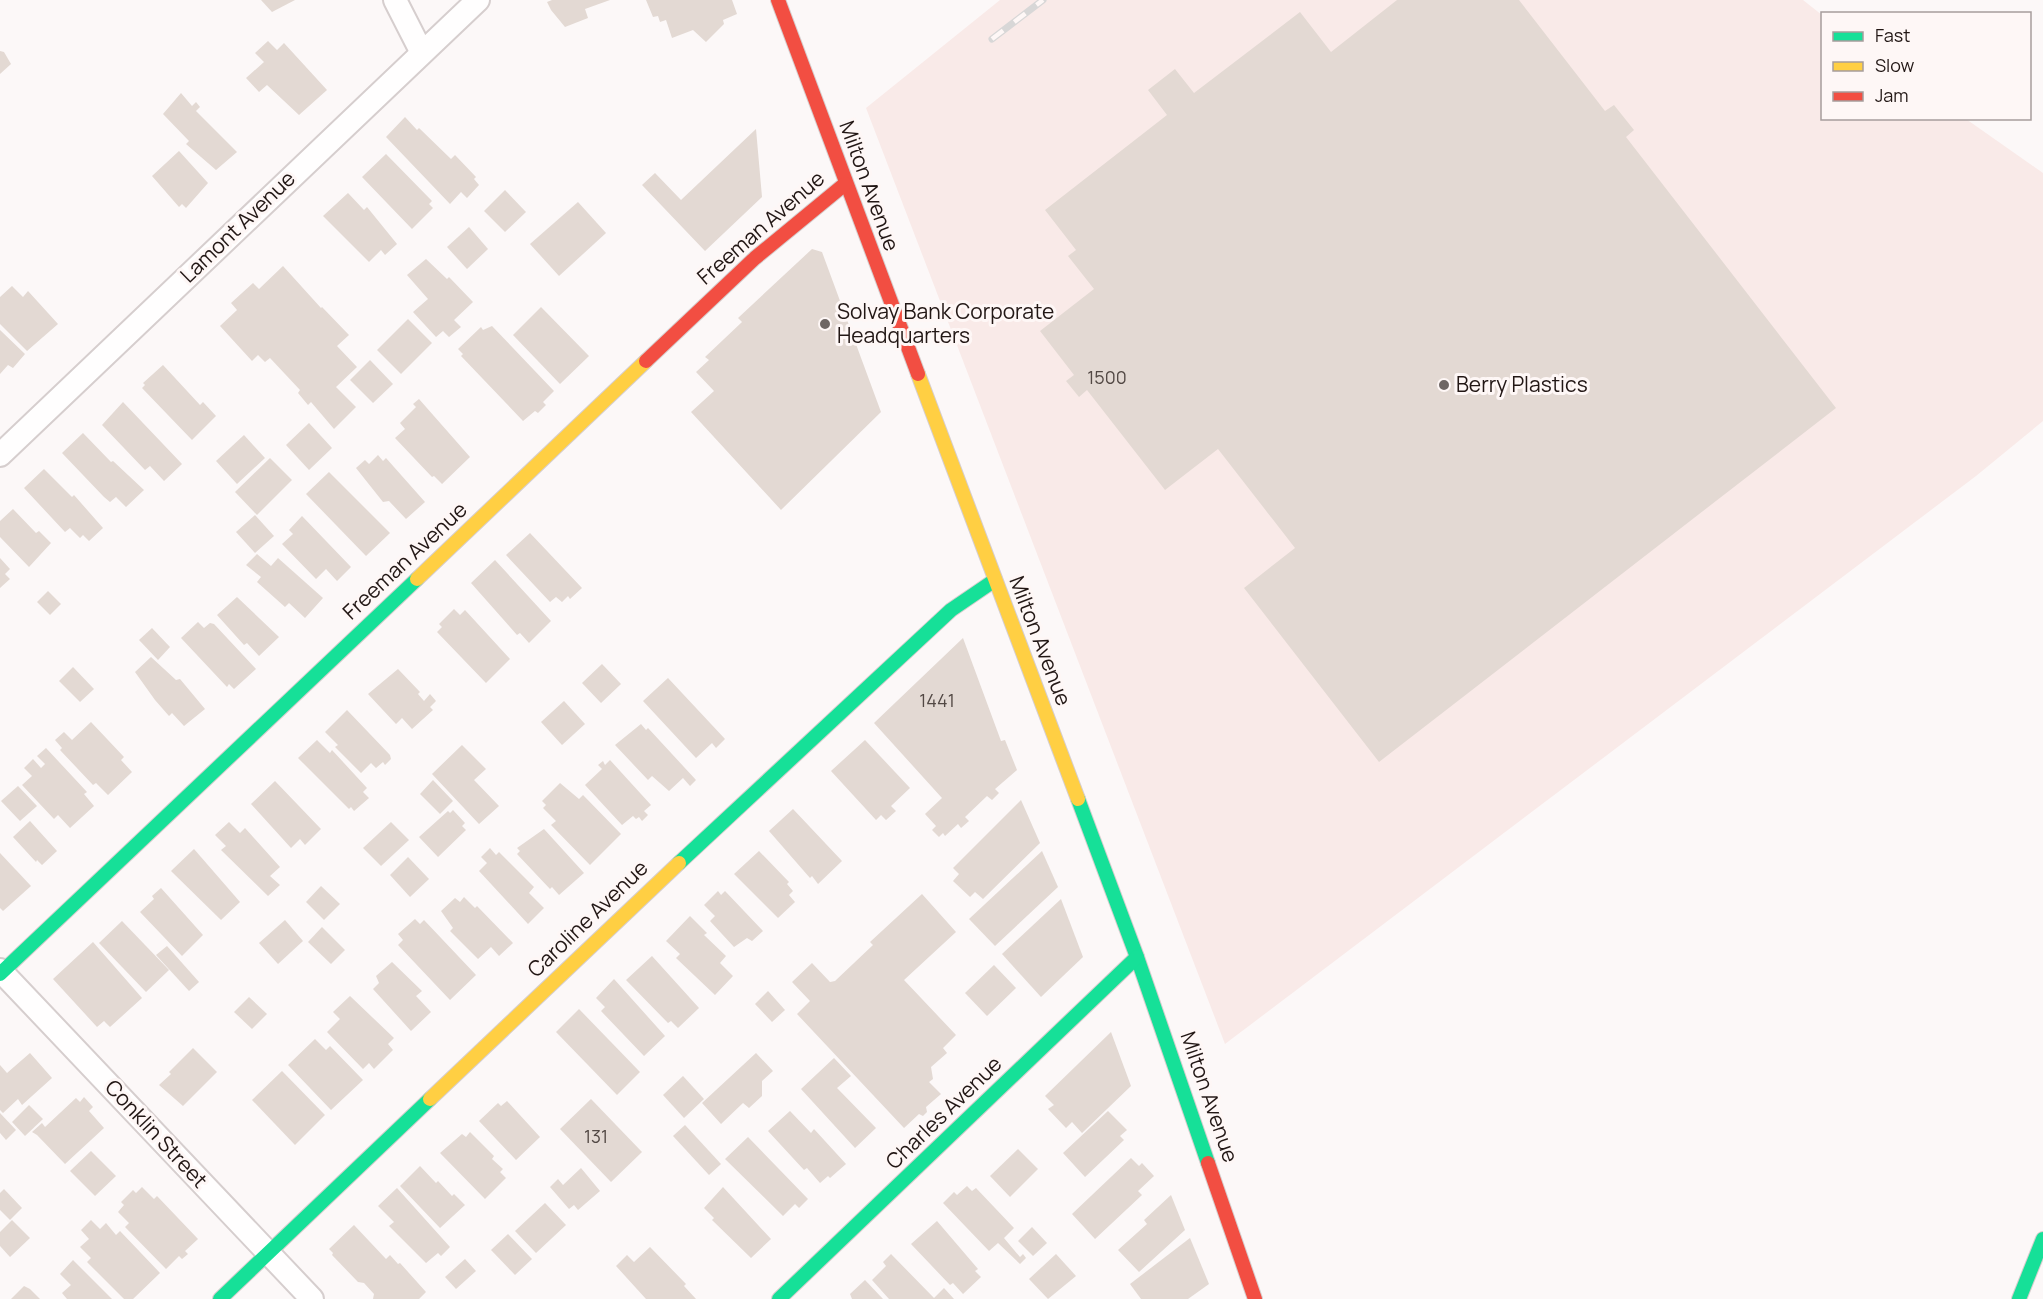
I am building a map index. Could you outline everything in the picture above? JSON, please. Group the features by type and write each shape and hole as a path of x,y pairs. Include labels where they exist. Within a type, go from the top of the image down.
{"street":[{"path":"395,0 421,51"},
{"name":"Lamont Avenue","path":"0,455 421,51 478,0"},
{"name":"Milton Avenue","path":"778,0 845,184 1137,957 1255,1299"},
{"name":"Freeman Avenue","path":"1,972 755,258 845,184"},
{"name":"Caroline Avenue","path":"219,1299 663,877 951,610 995,580"},
{"name":"Charles Avenue","path":"779,1299 1137,957"},
{"name":"Conklin Street","path":"1,972 312,1299"},
{"path":"2019,1299 2038,1267 2043,1239"}],"shaded area":[{"path":"1000,0 1803,0 1821,14 1821,120 1967,120 2043,173 2043,421 1976,476 1225,1044 866,108"}],"building":[{"path":"261,0 295,0 272,12"},
{"path":"552,0 610,0 585,9 588,18 565,27 547,2"},
{"path":"646,0 732,0 737,14 723,20 724,24 706,42 693,30 672,38 666,20 660,22 658,16 653,17"},
{"name":"Berry Plastics","path":"1397,0 1519,0 1605,111 1614,105 1634,130 1626,137 1836,408 1379,762 1244,588 1295,548 1218,449 1165,490 1087,390 1079,397 1066,381 1074,375 1040,331 1094,289 1068,256 1076,250 1045,210 1167,115 1148,90 1175,69 1194,93 1300,12 1331,52"},
{"path":"268,41 277,50 284,43 327,90 299,115 267,85 259,92 246,78 264,62 255,53"},
{"path":"0,51 4,52 11,64 0,74"},
{"path":"181,93 192,106 196,102 200,107 196,111 237,152 216,170 186,144 189,141 163,114"},
{"path":"405,117 451,159 455,155 476,177 474,179 479,185 467,198 461,192 450,204 386,137"},
{"path":"756,129 762,197 705,251 642,185 655,173 681,200"},
{"path":"179,151 208,183 186,208 182,204 179,207 152,176"},
{"path":"386,154 432,201 429,204 433,208 412,229 362,177"},
{"path":"505,190 526,212 505,232 484,211"},
{"path":"348,193 364,210 367,207 397,244 385,255 381,250 369,262 323,216"},
{"path":"578,202 606,233 559,276 530,244"},
{"path":"469,227 488,249 467,269 447,247"},
{"path":"812,249 822,252 881,412 781,510 691,412 714,391 696,372 709,360 705,357 742,322 738,318"},
{"path":"426,259 447,279 449,277 473,302 454,320 461,327 449,337 443,331 436,337 413,312 428,299 407,275"},
{"path":"283,266 349,335 337,346 357,367 336,387 356,407 334,429 311,402 308,405 298,393 300,390 270,358 265,362 258,355 252,361 220,326 237,310 231,303 253,283 259,289"},
{"path":"12,286 23,297 28,291 58,324 27,351 0,324 0,297"},
{"path":"541,307 589,356 560,384 513,335"},
{"path":"408,319 432,343 401,374 377,350"},
{"path":"492,326 554,391 543,402 546,405 538,413 535,411 523,421 461,356 463,354 458,349 481,327 483,330"},
{"path":"0,330 25,354 13,368 8,365 0,374"},
{"path":"370,360 393,384 373,403 350,380"},
{"path":"163,365 200,405 203,402 216,416 192,440 142,388 145,385 143,383"},
{"path":"419,399 470,457 442,484 434,476 432,477 395,438 405,429 400,423 416,407 413,404"},
{"path":"123,402 182,464 164,481 150,466 145,470 102,425"},
{"path":"309,423 332,448 309,470 286,445"},
{"path":"83,433 111,462 113,461 144,490 126,507 116,497 110,502 104,497 62,453"},
{"path":"244,435 265,458 237,484 216,461"},
{"path":"378,455 383,461 386,458 425,502 406,519 389,501 383,502 356,468 365,460 369,464"},
{"path":"270,458 292,480 257,515 235,492"},
{"path":"44,469 72,497 74,495 103,528 89,541 83,535 80,538 70,528 65,532 24,488"},
{"path":"329,472 390,533 366,556 306,494"},
{"path":"13,509 36,533 39,531 51,543 29,567 0,537 0,521"},
{"path":"255,515 274,536 255,553 236,532"},
{"path":"302,516 351,567 337,581 326,569 316,579 282,544 293,534 289,530"},
{"path":"530,533 582,588 570,599 568,596 562,602 556,597 550,602 506,555"},
{"path":"257,554 271,566 278,558 323,598 305,618 289,603 285,607 257,582 261,577 246,565"},
{"path":"0,558 10,569 5,574 10,579 0,588"},
{"path":"495,560 551,621 529,643 520,633 517,635 471,583"},
{"path":"48,591 61,604 50,615 37,602"},
{"path":"237,597 279,637 259,656 247,643 244,645 217,615"},
{"path":"454,609 460,615 465,610 510,659 486,683 437,632 442,627 439,624"},
{"path":"198,622 204,628 210,623 214,624 256,669 234,689 229,684 227,687 181,638"},
{"path":"152,628 170,647 158,660 139,640"},
{"path":"963,638 1001,741 1005,740 1017,770 995,789 999,793 992,800 987,796 965,817 969,821 961,828 958,824 945,836 943,833 939,837 932,830 936,826 925,814 942,798 874,723"},
{"path":"151,657 176,680 180,679 205,709 184,726 172,713 169,716 135,672"},
{"path":"602,664 621,684 601,703 582,683"},
{"path":"73,667 94,689 80,702 59,681"},
{"path":"398,669 420,692 418,694 424,701 430,694 436,701 430,707 433,710 412,729 402,718 396,724 368,694"},
{"path":"668,678 725,739 716,748 712,743 696,758 643,701"},
{"path":"564,701 585,724 562,745 541,722"},
{"path":"347,710 390,755 391,759 385,765 383,762 376,768 371,763 361,773 335,747 338,745 325,732"},
{"path":"91,722 124,757 121,760 132,772 108,795 96,783 93,785 60,750 62,748 55,740 64,732 72,740"},
{"path":"641,724 646,730 648,728 696,780 690,786 683,778 669,791 652,776 648,780 615,745"},
{"path":"317,740 330,753 332,750 367,788 363,792 369,798 354,811 351,807 349,809 298,758"},
{"path":"865,740 910,788 891,806 896,811 886,820 881,815 876,820 831,771"},
{"path":"462,745 486,769 474,780 499,806 479,824 432,774"},
{"path":"46,748 87,792 84,794 94,806 70,828 58,815 54,819 22,785 32,776 24,768 33,759 41,768 45,764 37,756"},
{"path":"610,760 651,805 644,811 648,815 642,821 639,817 636,819 633,816 622,825 585,785 602,769 598,765 603,761 605,765"},
{"path":"433,780 453,801 440,814 420,794"},
{"path":"275,781 321,829 305,845 300,839 291,848 251,804"},
{"path":"560,783 579,799 583,795 621,834 590,865 551,825 556,821 543,808 546,805 542,801"},
{"path":"18,786 37,806 20,821 1,801"},
{"path":"1021,800 1040,843 983,899 975,892 970,897 953,881 959,874 953,868"},
{"path":"793,809 842,861 818,884 812,876 810,878 769,831"},
{"path":"453,810 465,823 462,826 466,830 438,857 419,837 448,811 450,813"},
{"path":"30,821 57,851 42,865 37,860 36,862 13,837"},
{"path":"229,822 240,833 245,828 280,867 270,876 280,885 268,896 221,850 226,846 215,835"},
{"path":"391,822 409,840 381,866 363,848"},
{"path":"544,829 584,873 559,895 552,887 550,889 517,854 520,851 517,848"},
{"path":"490,848 496,855 499,852 534,887 529,893 544,908 528,924 479,871 487,863 481,857"},
{"path":"194,849 240,902 221,920 171,871"},
{"path":"759,851 789,882 787,884 793,891 789,895 795,902 778,918 734,874"},
{"path":"1042,851 1058,887 995,946 969,919"},
{"path":"0,853 31,886 3,911 0,908"},
{"path":"408,857 429,879 410,897 390,875"},
{"path":"321,886 340,904 324,920 306,902"},
{"path":"161,888 203,935 182,956 140,912 154,899 152,896"},
{"path":"718,891 721,895 725,891 763,931 752,941 747,938 734,947 710,921 715,916 704,905"},
{"path":"922,894 956,932 904,980 956,1035 943,1048 947,1053 931,1067 933,1079 929,1082 941,1094 926,1107 927,1112 923,1116 919,1114 904,1128 797,1014 810,1001 792,982 812,963 830,982 835,981 873,945 870,942"},
{"path":"464,897 475,908 477,906 513,943 499,956 491,947 478,959 450,931 453,928 441,911 455,898 460,902"},
{"path":"1061,899 1083,957 1041,997 1002,954"},
{"path":"690,916 707,933 704,935 726,956 720,963 733,976 715,995 676,958 680,954 666,941"},
{"path":"415,919 420,924 424,920 476,975 450,1000 398,945 403,940 398,934"},
{"path":"285,920 303,941 278,964 259,943"},
{"path":"122,921 169,970 146,992 99,943"},
{"path":"322,927 345,950 331,964 308,942"},
{"path":"93,942 142,998 110,1027 104,1021 97,1027 53,979"},
{"path":"167,946 199,982 189,991 156,955"},
{"path":"652,956 699,1008 678,1028 671,1021 668,1023 626,980"},
{"path":"392,962 422,991 416,996 431,1012 411,1031 373,989 379,983 376,976"},
{"path":"994,965 1016,988 987,1016 965,993"},
{"path":"614,979 665,1036 644,1056 601,1011 605,1007 596,998"},
{"path":"768,991 785,1010 772,1022 755,1004"},
{"path":"350,996 394,1038 388,1044 393,1050 374,1069 369,1063 363,1069 327,1032 340,1019 333,1012"},
{"path":"249,997 267,1014 252,1029 234,1012"},
{"path":"579,1009 640,1072 617,1095 556,1032"},
{"path":"1111,1032 1131,1086 1082,1133 1072,1122 1066,1128 1048,1109 1054,1105 1045,1096"},
{"path":"315,1039 326,1050 330,1046 363,1080 331,1110 288,1065"},
{"path":"193,1048 217,1072 183,1106 159,1085"},
{"path":"30,1053 52,1078 22,1105 18,1099 3,1113 0,1110 0,1065 7,1073"},
{"path":"756,1053 773,1071 762,1081 762,1096 749,1108 743,1103 721,1124 702,1103"},
{"path":"834,1058 851,1076 837,1088 876,1128 855,1148 801,1089"},
{"path":"282,1071 325,1115 295,1145 252,1100"},
{"path":"683,1076 704,1099 684,1118 663,1095"},
{"path":"84,1097 93,1107 89,1111 104,1128 65,1164 32,1132 42,1123 45,1127 76,1098 80,1102"},
{"path":"591,1099 642,1152 611,1182 560,1129"},
{"path":"507,1101 540,1137 516,1160 479,1121 498,1103 501,1106"},
{"path":"29,1105 43,1119 25,1136 12,1122"},
{"path":"790,1111 811,1133 814,1129 846,1164 830,1178 828,1176 820,1183 807,1168 804,1170 768,1131"},
{"path":"1108,1111 1127,1130 1120,1136 1124,1140 1085,1177 1063,1153"},
{"path":"0,1113 16,1130 6,1140 0,1133"},
{"path":"685,1125 721,1164 709,1175 673,1136"},
{"path":"470,1132 494,1156 492,1159 503,1169 500,1172 506,1178 485,1199 440,1153 462,1134 466,1137"},
{"path":"748,1137 808,1199 799,1208 795,1204 783,1216 725,1159"},
{"path":"1018,1149 1038,1169 1010,1197 990,1176"},
{"path":"91,1151 116,1176 95,1196 70,1171"},
{"path":"1131,1158 1139,1166 1142,1163 1154,1176 1138,1191 1142,1195 1095,1239 1072,1214"},
{"path":"420,1166 436,1183 438,1181 452,1196 454,1194 465,1205 440,1228 400,1186"},
{"path":"581,1168 600,1191 578,1210 574,1205 569,1209 550,1187 558,1179 563,1185"},
{"path":"967,1186 972,1191 976,1188 1014,1228 1004,1238 1020,1257 1023,1254 1026,1258 1020,1264 998,1243 989,1251 943,1203 954,1192 957,1195"},
{"path":"142,1187 154,1199 157,1196 198,1239 185,1251 188,1254 182,1259 179,1256 166,1269 125,1227 129,1223 118,1212 124,1205 121,1202 133,1190 136,1193"},
{"path":"723,1187 771,1239 751,1258 712,1220 714,1218 704,1208"},
{"path":"397,1188 450,1247 441,1256 438,1253 426,1263 389,1226 394,1222 378,1206"},
{"path":"4,1189 22,1208 10,1220 0,1210 0,1193"},
{"path":"1171,1195 1185,1230 1139,1272 1118,1250 1147,1224 1144,1220"},
{"path":"545,1203 566,1225 536,1253 515,1231"},
{"path":"12,1220 30,1238 10,1257 0,1246 0,1232"},
{"path":"91,1220 100,1229 106,1223 116,1235 120,1231 160,1273 133,1299 124,1299 87,1262 91,1258 80,1247 89,1239 81,1230"},
{"path":"937,1221 978,1269 975,1271 981,1277 963,1294 953,1283 950,1285 911,1244"},
{"path":"354,1225 386,1259 390,1255 398,1264 400,1263 426,1292 419,1299 373,1299 374,1294 364,1283 358,1282 332,1255 329,1249"},
{"path":"1032,1227 1047,1243 1033,1256 1018,1241"},
{"path":"508,1234 532,1259 515,1275 491,1250"},
{"path":"1190,1238 1209,1284 1188,1299 1141,1299 1130,1284"},
{"path":"650,1247 686,1284 684,1286 696,1299 646,1299 616,1266 627,1255 634,1262"},
{"path":"891,1254 934,1298 944,1288 954,1299 889,1299 872,1280 886,1266 883,1262"},
{"path":"1056,1254 1076,1276 1048,1299 1029,1279"},
{"path":"465,1259 476,1271 456,1289 445,1277"},
{"path":"73,1260 112,1299 67,1299 62,1293 71,1285 60,1274"},
{"path":"865,1280 883,1299 852,1299 850,1294"},
{"path":"24,1286 30,1289 40,1299 11,1299"}],"railway":[{"path":"992,39 1043,0"}],"traffic: fast":[{"path":"0,974 417,579"},
{"path":"679,863 951,610 995,580"},
{"path":"1078,799 1137,957 1208,1163"},
{"path":"779,1299 1137,957"},
{"path":"220,1299 430,1099"},
{"path":"2019,1299 2043,1239"}],"traffic: slow":[{"path":"417,579 646,361"},
{"path":"918,374 1078,799"},
{"path":"430,1099 679,863"}],"traffic: jam":[{"path":"778,0 918,374"},
{"path":"646,361 755,258 845,184"},
{"path":"1208,1163 1255,1299"}],"place":[{"name":"Solvay Bank Corporate Headquarters","path":"825,324"},
{"name":"Berry Plastics","path":"1444,385"}]}
